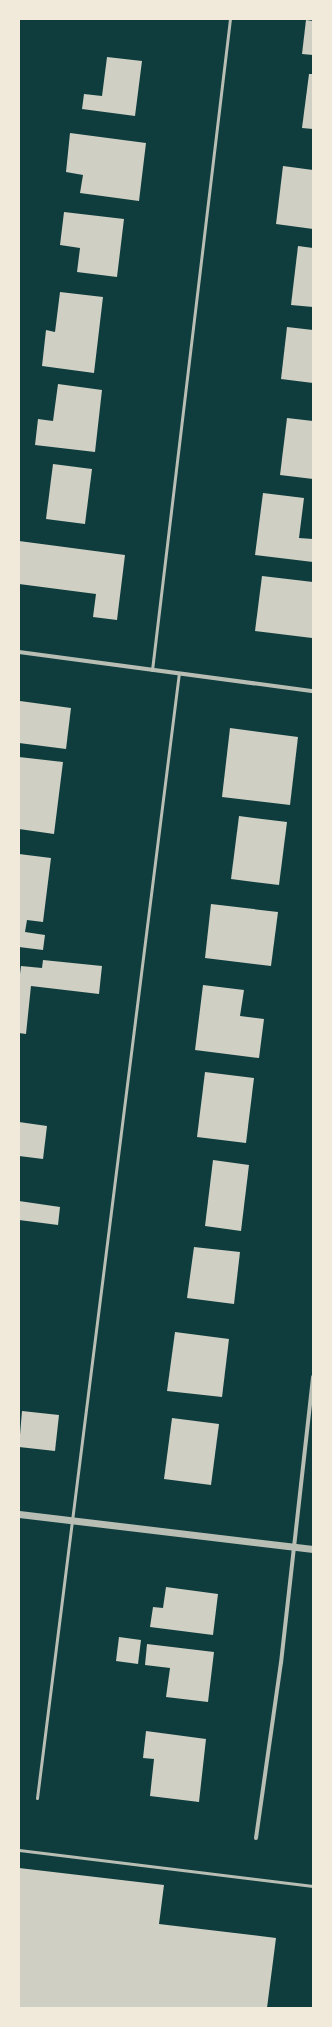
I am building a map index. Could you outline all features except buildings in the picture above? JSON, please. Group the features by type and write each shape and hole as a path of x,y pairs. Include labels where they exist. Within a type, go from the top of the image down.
{"street":[{"path":"19,652 313,691"},
{"path":"256,1838 295,1546 313,1377"},
{"path":"19,1514 313,1549"}],"lane":[{"path":"152,670 230,19"},
{"path":"37,1798 180,673"},
{"path":"19,1850 313,1886"}]}
